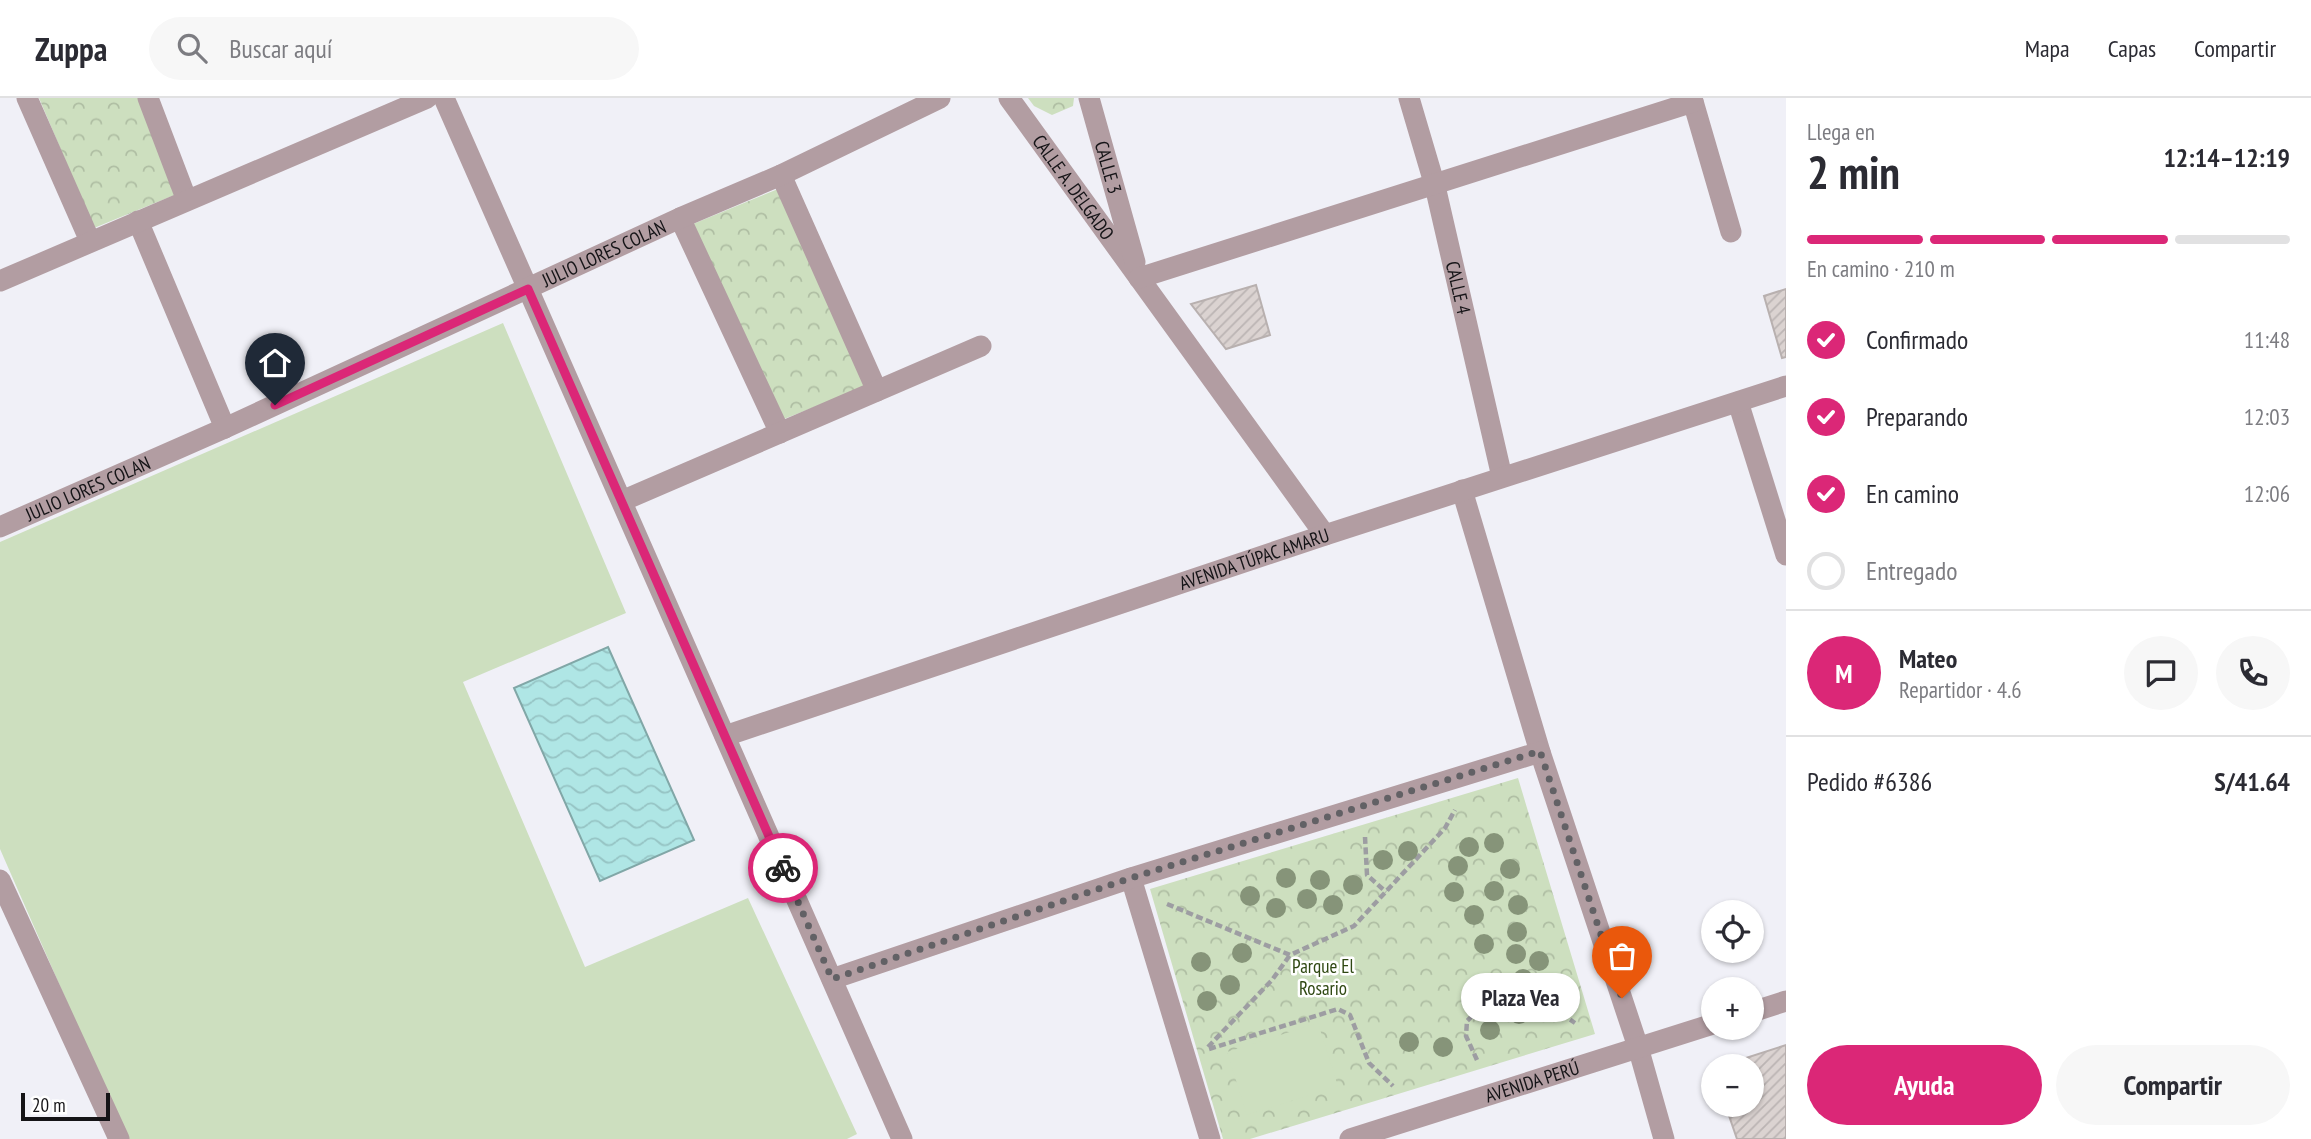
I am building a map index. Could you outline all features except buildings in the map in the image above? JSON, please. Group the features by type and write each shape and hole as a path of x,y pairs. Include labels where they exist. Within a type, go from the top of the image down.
{"street":[{"path":"27,98 90,240"},
{"path":"148,98 186,198"},
{"path":"0,281 186,198 426,98"},
{"path":"444,98 902,1139"},
{"name":"JULIO LORES COLAN","path":"0,527 225,428 781,175 940,98"},
{"name":"CALLE A. DELGADO","path":"1009,98 1325,535"},
{"name":"CALLE 3","path":"1089,98 1139,278"},
{"name":"CALLE 4","path":"1409,98 1435,186 1502,477"},
{"path":"1139,278 1435,186 1693,100 1731,232"},
{"path":"781,175 877,391"},
{"path":"680,219 780,433"},
{"path":"138,221 225,428"},
{"path":"622,501 981,346"},
{"name":"AVENIDA TÚPAC AMARU","path":"725,736 1325,535 1786,386"},
{"path":"1738,402 1786,555"},
{"path":"1462,490 1540,751 1638,1047 1664,1139"},
{"path":"832,979 1131,878 1540,751"},
{"path":"1131,878 1210,1139"},
{"path":"0,880 119,1139"},
{"path":"1764,1008 1786,1001"},
{"name":"AVENIDA PERÚ","path":"1350,1139 1701,1028"}],"path":[{"path":"1393,1086 1369,1063 1350,1015 1338,1009 1205,1051 1272,980 1290,955 1354,926 1445,828 1455,810"},
{"path":"1365,837 1367,875 1386,892"},
{"path":"1167,904 1290,955"},
{"path":"1477,1060 1466,1036 1467,1021 1476,1012 1496,1004 1509,986 1539,999 1575,1023"}],"green space":[{"path":"39,98 138,98 177,194 94,228"},
{"path":"1028,98 1074,98 1073,106 1052,115 1034,106"},
{"path":"778,189 865,387 784,419 693,224"},
{"path":"503,323 626,613 463,682 585,967 748,898 857,1134 847,1139 127,1139 0,849 0,542"},
{"name":"Parque El Rosario","path":"1518,778 1595,1034 1250,1139 1223,1139 1150,889"},
{"path":"1318,1023 1338,1086 1247,1115 1227,1052"}],"water":[{"path":"608,647 694,840 600,881 514,688"}],"way so far":[{"path":"783,868 832,979 1131,878 1540,751 1622,998"}],"place":[{"name":"Plaza Vea","path":"1622,998"}],"route":[{"path":"275,405 528,289 783,868"}]}
